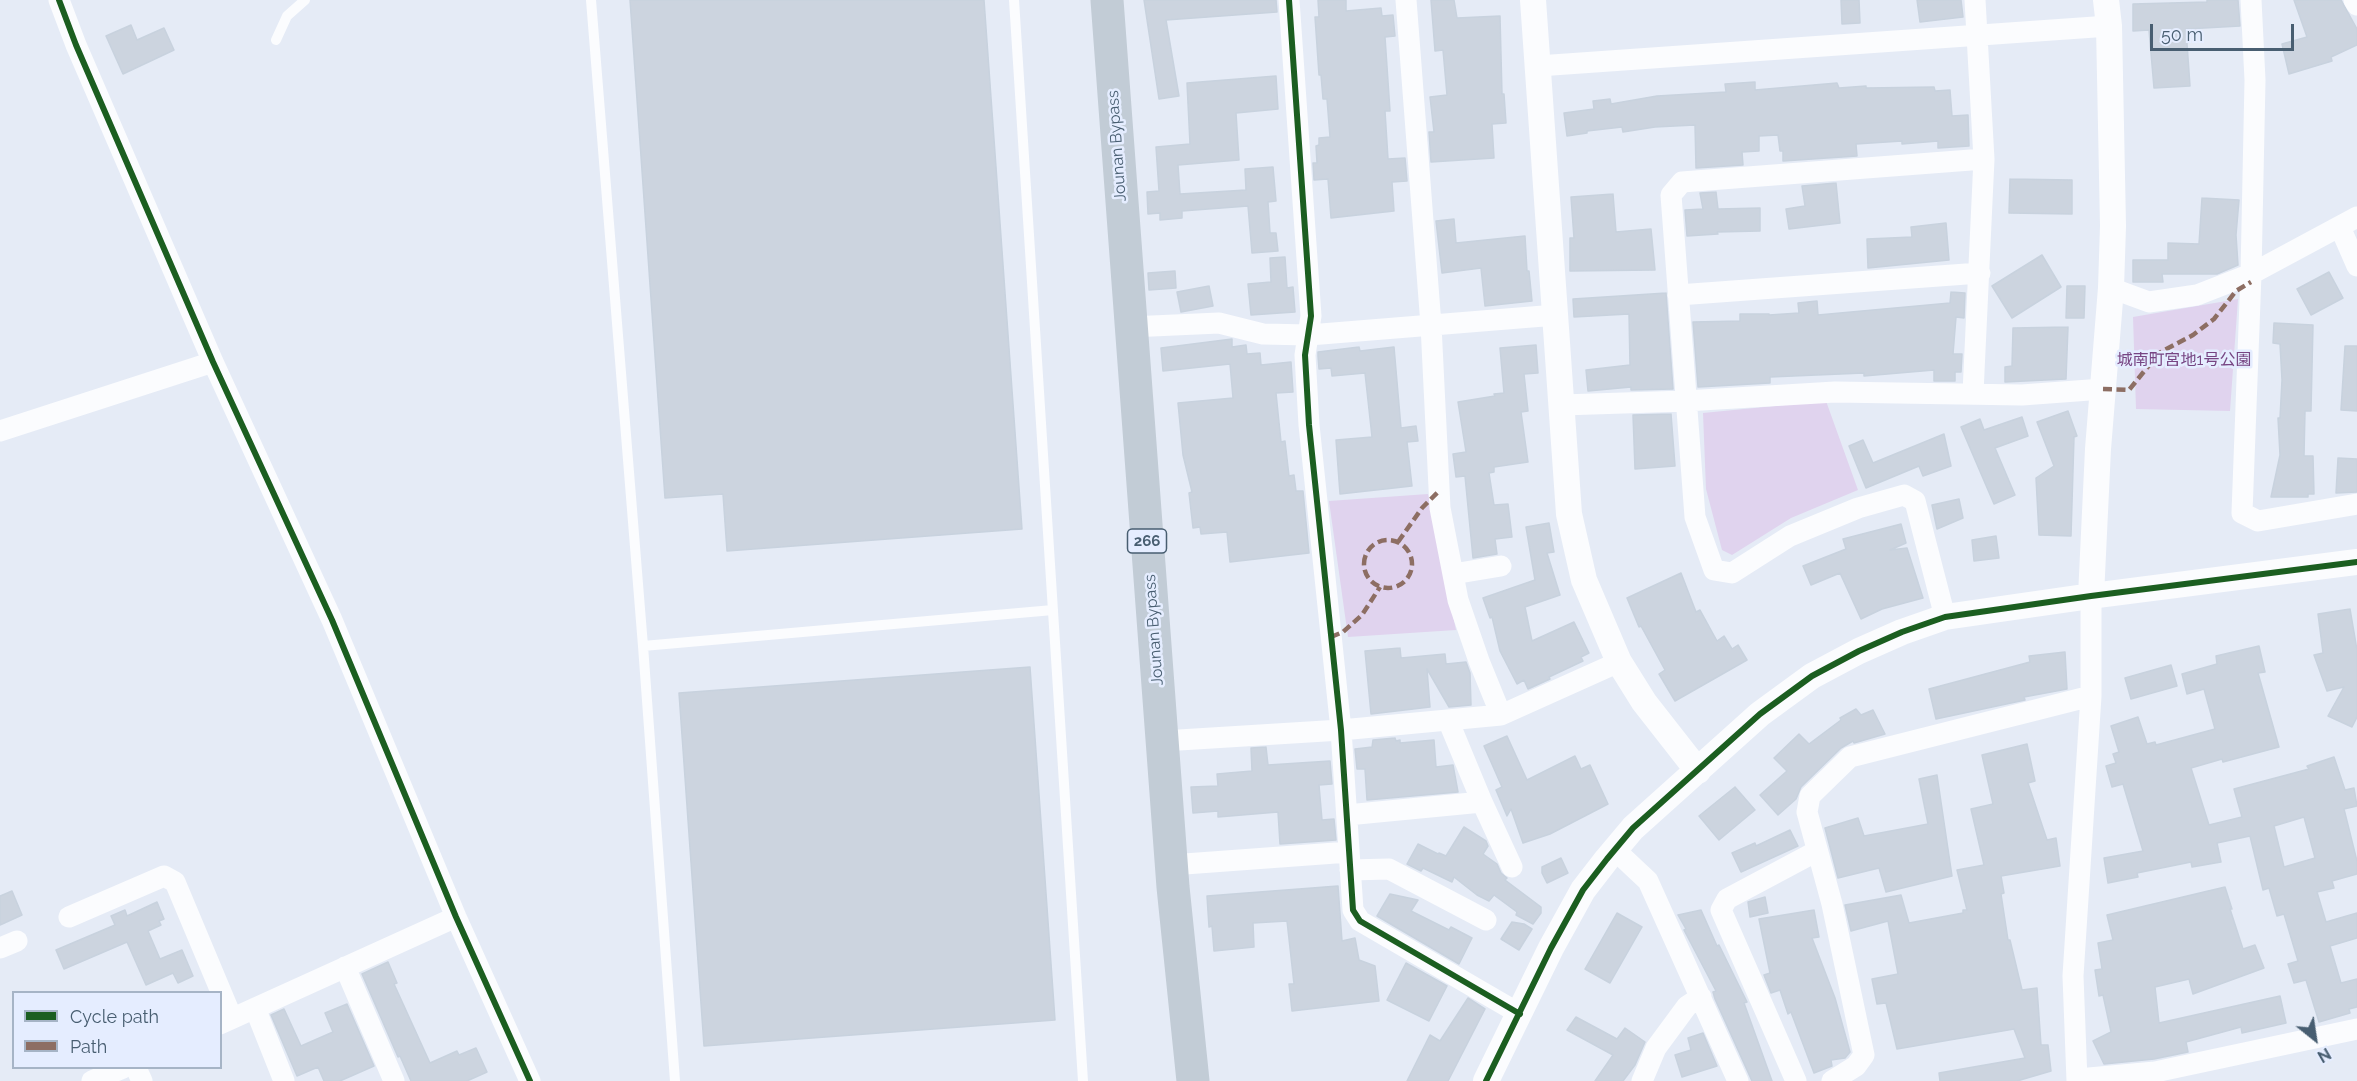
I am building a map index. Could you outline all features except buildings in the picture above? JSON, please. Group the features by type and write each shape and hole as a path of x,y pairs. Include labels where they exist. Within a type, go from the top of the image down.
{"highway":[{"name":"Jounan Bypass","path":"1107,0 1171,865 1193,1081"}],"street":[{"path":"59,0 76,45 213,362 332,620 456,917 530,1081"},
{"path":"1289,0 1311,316 1305,355 1309,425 1341,730 1353,910 1360,921 1520,1014"},
{"path":"1406,0 1431,325 1440,508 1458,600 1501,715"},
{"path":"1533,0 1569,514 1584,580 1619,662 1644,702 1698,771"},
{"path":"1973,393 1984,159 1979,36 1975,0"},
{"path":"2106,0 2109,26 2113,226 2091,596 2091,696 2073,976 2077,1080 2155,1072 2357,1029"},
{"path":"2251,0 2255,80 2251,274 2242,513 2258,521 2357,504"},
{"path":"2354,0 2357,5"},
{"path":"1538,66 2109,26"},
{"path":"1945,617 1915,501 1904,495 1858,508 1790,536 1732,573 1714,570 1695,517 1671,195 1682,182 1984,159"},
{"path":"2111,288 2149,302 2197,295 2251,274 2348,222 2357,266"},
{"path":"1678,295 1980,273"},
{"path":"1130,327 1219,323 1263,334 1309,335 1556,315"},
{"path":"0,431 213,362"},
{"path":"1562,405 1685,401 1834,392 2022,395 2103,389"},
{"path":"1486,1081 1551,948 1583,890 1615,850 1633,828 1760,714 1812,676 1859,651 1902,632 1945,617 2357,562"},
{"path":"1453,574 1501,566"},
{"path":"1162,741 1341,730 1501,715 1619,662"},
{"path":"1832,1081 1856,1066 1864,1055 1832,904 1807,812 1810,796 1850,757 2091,696"},
{"path":"1448,720 1512,867"},
{"path":"1347,815 1482,802"},
{"path":"1615,850 1648,881 1738,1081"},
{"path":"1796,1081 1721,910 1727,899 1817,851"},
{"path":"1171,865 1349,861 1389,869 1486,920"},
{"path":"69,917 164,876 175,882 215,991"},
{"path":"226,1021 456,917"},
{"path":"345,968 394,1081"},
{"path":"1642,1081 1656,1047 1687,1006 1701,998"},
{"path":"255,1008 284,1081"},
{"path":"93,1081 121,1069"}],"lane":[{"path":"276,40 287,16 305,0"},
{"path":"591,0 675,1081"},
{"path":"1014,0 1083,1081"},
{"path":"643,646 1053,610"}],"green space":[{"name":"城南町宮地1号公園","path":"2238,299 2230,411 2136,409 2133,317"},
{"path":"1826,401 1858,490 1791,518 1732,555 1722,550 1706,489 1703,413"},
{"path":"1428,494 1456,630 1348,637 1329,501"}],"marked path":[{"path":"2103,389 2129,390 2159,353 2193,335 2214,319 2236,291 2251,282"},
{"path":"1398,542 1422,508 1439,491"},
{"path":"1388,540 1405,547 1412,564 1405,581 1388,588 1371,581 1364,564 1371,547 1388,540"},
{"path":"1331,637 1343,632 1362,615 1380,587"}],"cycle path":[{"path":"59,0 76,45 213,362 332,620 456,917 530,1081"},
{"path":"1289,0 1311,316 1305,355 1309,425 1341,730 1353,910 1360,921 1520,1014"},
{"path":"1486,1081 1551,948 1583,890 1607,859 1633,828 1760,714 1812,676 1859,651 1902,632 1945,617 2357,562"}]}
